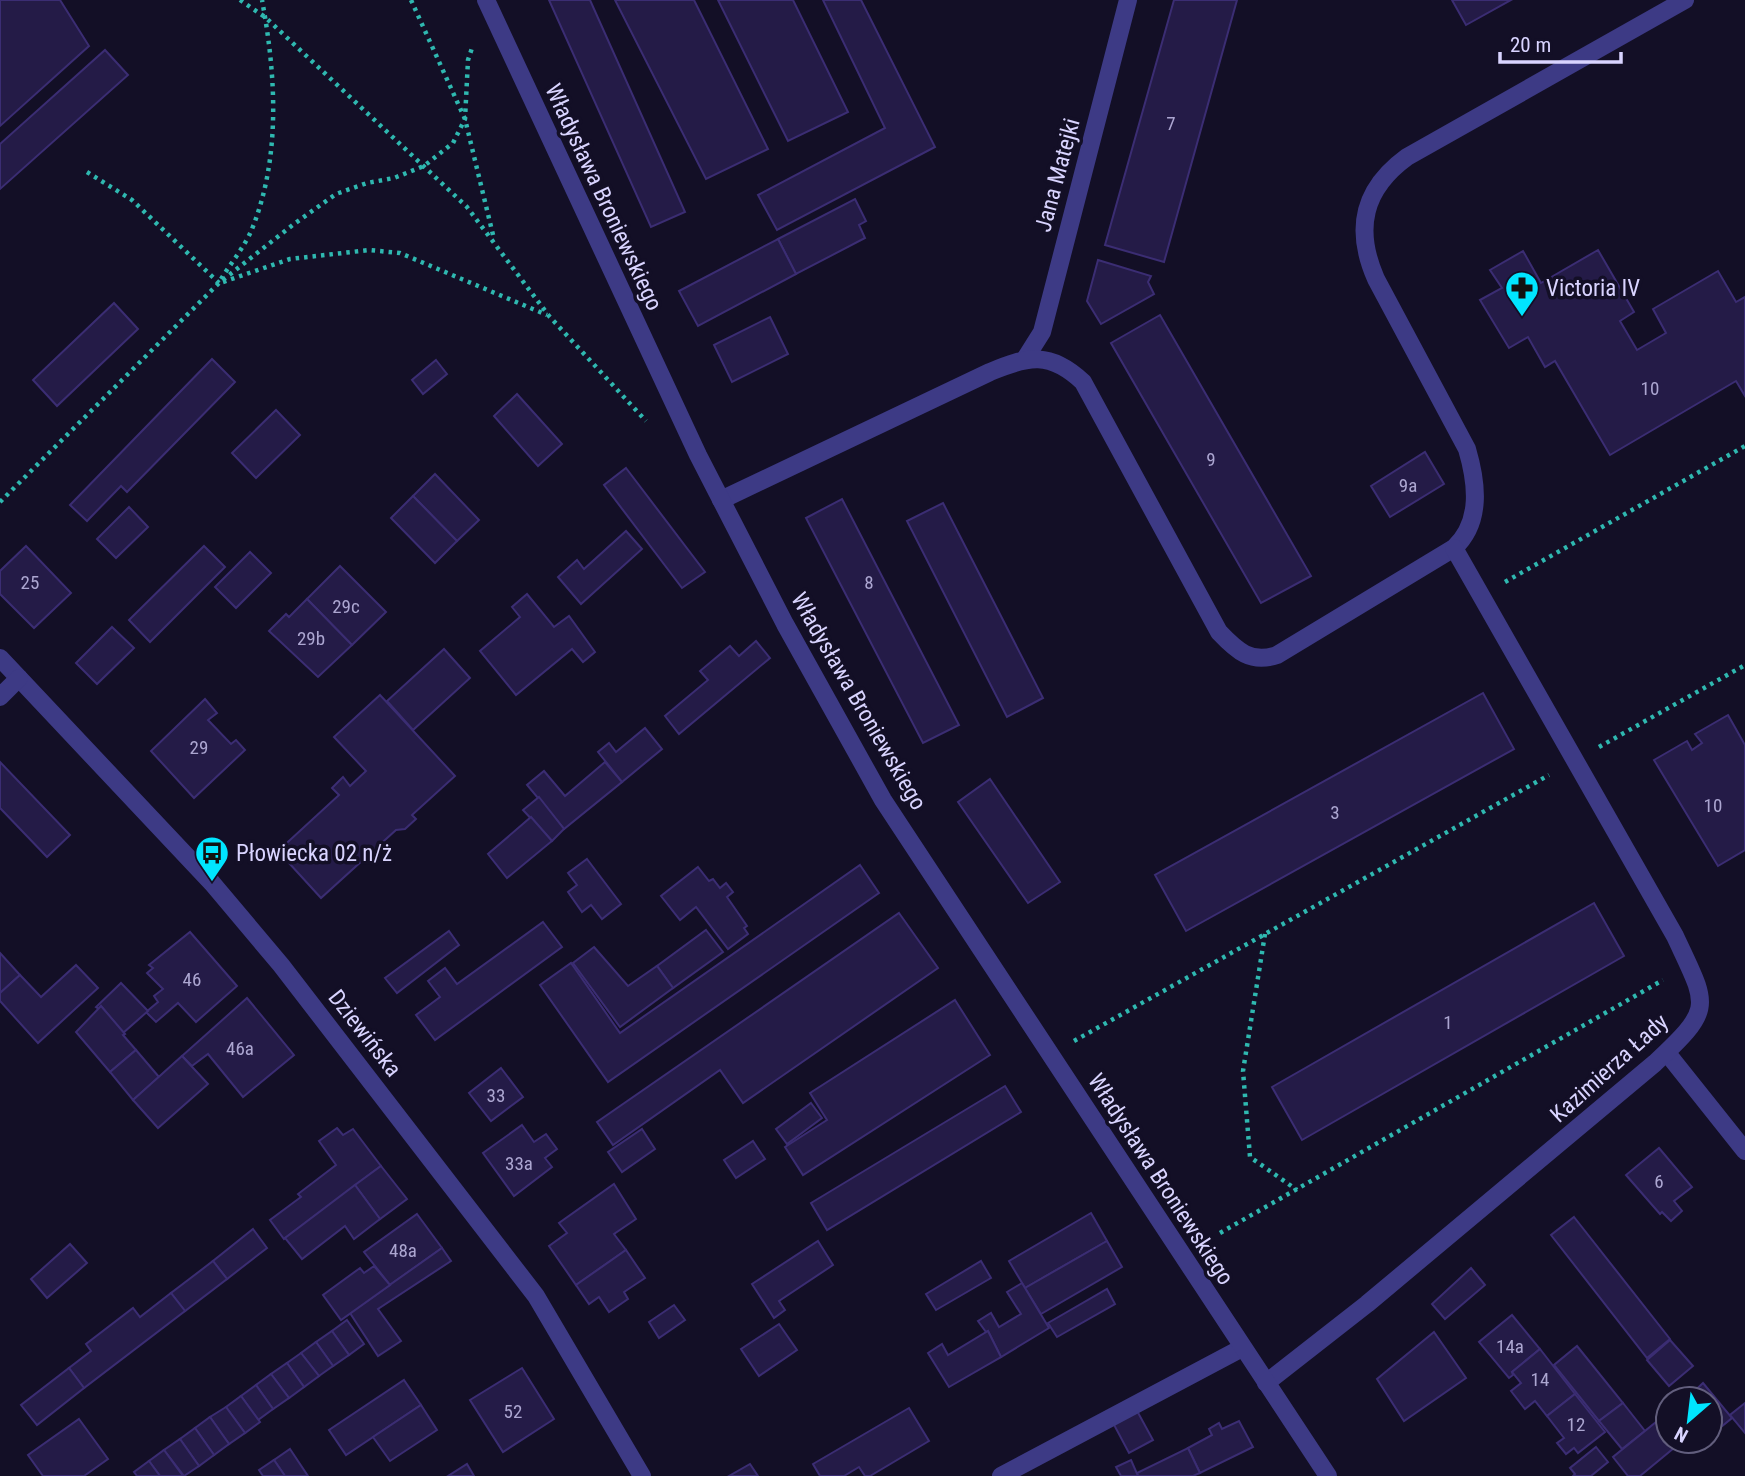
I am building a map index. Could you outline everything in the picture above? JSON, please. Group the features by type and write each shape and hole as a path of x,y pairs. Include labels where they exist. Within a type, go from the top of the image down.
{"street":[{"name":"Jana Matejki","path":"1025,359 1042,332 1128,0"},
{"path":"721,500 990,372 1025,359 1044,359 1070,370 1083,382 1220,632 1252,657 1264,660 1277,655 1454,548 1463,539 1473,514 1475,488 1468,449 1364,251 1366,212 1382,181 1392,168 1408,157 1685,0"},
{"name":"Władysława Broniewskiego","path":"487,1 635,323 721,500 830,707 883,800 1328,1476"},
{"name":"Kazimierza Łady","path":"1266,1383 1367,1304 1667,1053 1690,1029 1701,1004 1701,994 1675,936 1454,548"},
{"name":"Dziewińska","path":"0,658 212,883 281,965 537,1296 642,1476"},
{"path":"0,697 19,678"},
{"path":"1667,1053 1745,1150"},
{"path":"1001,1476 1242,1348"}],"path":[{"path":"240,0 265,17 467,207 549,316 644,418 651,429"},
{"path":"219,283 251,231 265,188 272,150 272,76 262,0"},
{"path":"411,0 465,119 495,244"},
{"path":"0,502 219,283 336,194 367,183 394,178 424,166 453,143 465,119 468,60 487,1"},
{"path":"87,172 132,200 219,283"},
{"path":"219,283 290,259 369,250 400,253 549,316"},
{"path":"1480,596 1745,446"},
{"path":"1051,1054 1745,665"},
{"path":"1265,934 1243,1071 1250,1157 1297,1190"},
{"path":"1220,1233 1689,965"}],"building":[{"path":"0,0 60,0 89,46 0,126"},
{"path":"549,0 590,0 685,212 651,227"},
{"path":"615,0 694,0 768,149 706,179"},
{"path":"718,0 793,0 848,112 788,141"},
{"path":"823,0 861,0 935,147 777,230 758,195 885,128"},
{"path":"1174,0 1237,0 1164,262 1105,245"},
{"path":"1452,0 1511,0 1466,25"},
{"path":"105,50 128,75 0,189 0,144"},
{"path":"855,199 866,221 859,225 865,238 796,274 778,239"},
{"path":"778,239 796,274 698,326 679,291"},
{"path":"1598,250 1634,312 1620,321 1637,350 1666,333 1653,309 1718,271 1736,302 1745,297 1745,396 1736,381 1610,455 1555,361 1545,367 1528,337 1509,348 1480,300 1502,288 1490,270 1523,251 1541,283"},
{"path":"1098,260 1151,276 1148,282 1154,294 1101,324 1087,301"},
{"path":"114,303 138,329 57,406 33,380"},
{"path":"1160,315 1311,576 1261,603 1111,343"},
{"path":"770,317 788,354 732,382 714,345"},
{"path":"212,359 235,382 127,492 121,486 87,521 70,505"},
{"path":"436,360 447,374 423,394 412,380"},
{"path":"517,394 562,444 538,466 494,416"},
{"path":"276,410 300,435 256,478 232,453"},
{"path":"1425,452 1444,484 1390,517 1371,486"},
{"path":"626,468 705,572 682,588 604,485"},
{"path":"435,474 479,520 457,541 413,496"},
{"path":"413,496 457,541 435,563 391,518"},
{"path":"842,499 959,725 923,743 806,518"},
{"path":"943,503 1043,698 1007,717 907,521"},
{"path":"129,507 148,527 116,558 97,539"},
{"path":"626,531 642,549 581,604 558,577 577,560 584,569"},
{"path":"26,546 71,593 34,628 0,594 0,571"},
{"path":"204,546 225,567 150,642 129,620"},
{"path":"250,552 271,573 236,608 215,587"},
{"path":"340,566 386,612 352,645 307,599"},
{"path":"527,594 554,627 569,616 595,652 583,662 572,649 516,695 480,651 520,617 512,607"},
{"path":"307,599 352,645 318,677 269,631 286,614 289,617"},
{"path":"112,627 134,648 97,684 76,663"},
{"path":"756,641 770,658 679,734 665,716 708,680 700,671 730,646 739,656"},
{"path":"444,649 470,678 413,730 387,701"},
{"path":"1483,693 1514,749 1186,931 1155,875"},
{"path":"380,695 455,776 412,815 416,819 405,829 396,830 321,898 278,851 339,795 332,788 343,777 350,786 366,771 334,737"},
{"path":"205,699 217,713 208,720 231,744 236,740 245,750 194,798 151,751"},
{"path":"1728,715 1745,745 1745,850 1718,866 1654,760 1687,741 1692,750 1702,743 1695,734"},
{"path":"645,728 662,749 622,782 598,752 609,743 616,752"},
{"path":"0,762 70,835 47,857 0,808"},
{"path":"605,762 622,782 564,829 527,785 544,771 565,796"},
{"path":"990,779 1060,882 1028,903 958,802"},
{"path":"539,797 564,829 552,841 523,810"},
{"path":"531,817 552,841 507,878 488,854"},
{"path":"587,859 621,904 602,919 591,905 582,912 568,892 577,885 568,873"},
{"path":"860,865 879,893 608,1082 540,985 571,963 620,1033"},
{"path":"698,867 709,881 713,879 720,888 726,883 733,892 727,897 747,926 744,928 748,934 728,949 696,907 680,920 661,896"},
{"path":"1594,903 1624,956 1302,1140 1272,1087"},
{"path":"899,913 938,968 743,1103 720,1070 613,1145 597,1122"},
{"path":"543,922 562,947 435,1040 416,1015 440,997 428,981 445,968 457,984"},
{"path":"706,930 723,952 673,988 657,966"},
{"path":"449,931 459,945 397,993 385,978"},
{"path":"190,932 237,986 196,1022 178,1003 156,1022 146,1012 158,1002 154,996 163,989 147,973 153,968 149,965"},
{"path":"594,947 628,986 657,966 673,988 620,1027 573,963"},
{"path":"0,953 20,975 0,993"},
{"path":"76,965 98,988 38,1043 0,1001 0,993 20,975 41,997"},
{"path":"121,983 148,1011 123,1033 101,1006 99,1009 96,1007"},
{"path":"247,998 294,1055 243,1097 208,1054 192,1066 182,1056"},
{"path":"955,1000 990,1055 803,1175 785,1147 827,1120 810,1093"},
{"path":"101,1006 136,1050 110,1072 76,1032"},
{"path":"136,1050 159,1077 133,1100 110,1072"},
{"path":"182,1056 208,1084 158,1128 133,1100"},
{"path":"501,1068 523,1097 491,1121 469,1093"},
{"path":"1005,1086 1021,1112 827,1230 811,1203"},
{"path":"811,1103 822,1118 787,1144 776,1129"},
{"path":"522,1125 534,1142 546,1134 557,1149 545,1158 552,1167 514,1196 483,1153"},
{"path":"337,1128 343,1135 353,1129 381,1166 284,1239 270,1220 301,1197 298,1194 336,1165 319,1141"},
{"path":"642,1129 655,1149 622,1172 608,1152"},
{"path":"753,1141 765,1159 736,1178 724,1160"},
{"path":"1659,1148 1692,1187 1674,1201 1682,1211 1671,1221 1662,1212 1660,1214 1626,1175"},
{"path":"381,1166 407,1199 380,1219 355,1185"},
{"path":"614,1184 636,1219 614,1234 626,1250 576,1285 549,1246 567,1233 559,1223"},
{"path":"355,1185 380,1219 354,1239 345,1226 302,1259 285,1238"},
{"path":"1091,1213 1107,1241 1025,1288 1009,1261"},
{"path":"417,1214 442,1248 390,1285 364,1252"},
{"path":"1574,1217 1670,1339 1647,1358 1551,1235"},
{"path":"253,1229 267,1248 227,1279 213,1261"},
{"path":"818,1241 833,1265 779,1301 785,1310 774,1318 752,1284"},
{"path":"1107,1241 1122,1267 1041,1314 1025,1288"},
{"path":"70,1244 87,1263 47,1298 31,1279"},
{"path":"442,1248 451,1261 378,1309 401,1341 378,1356 350,1313"},
{"path":"626,1250 645,1278 624,1292 628,1299 609,1312 599,1297 589,1304 576,1285"},
{"path":"213,1261 227,1279 185,1311 171,1293"},
{"path":"981,1261 991,1278 936,1310 926,1294"},
{"path":"374,1266 390,1285 341,1320 323,1295 360,1268 364,1273"},
{"path":"1471,1268 1485,1285 1445,1319 1432,1304"},
{"path":"1022,1283 1049,1328 1001,1357 988,1331 986,1332 978,1321 991,1313 999,1327 1021,1314 1007,1292"},
{"path":"1107,1289 1115,1304 1057,1337 1048,1323"},
{"path":"171,1293 185,1311 84,1388 69,1368 91,1351 86,1344 133,1308 140,1317"},
{"path":"674,1305 685,1320 659,1338 649,1322"},
{"path":"1512,1315 1540,1349 1512,1372 1513,1375 1509,1378 1479,1342"},
{"path":"347,1320 364,1344 349,1355 332,1331"},
{"path":"779,1324 797,1350 759,1376 741,1349"},
{"path":"332,1331 349,1355 333,1366 316,1342"},
{"path":"988,1331 1001,1357 949,1387 928,1353 942,1344 948,1355"},
{"path":"1434,1332 1466,1378 1404,1421 1377,1379"},
{"path":"1670,1340 1693,1366 1668,1385 1647,1360"},
{"path":"316,1342 333,1366 319,1376 301,1353"},
{"path":"1577,1346 1623,1403 1599,1421 1554,1365"},
{"path":"1540,1349 1575,1394 1547,1416 1535,1401 1525,1409 1511,1391 1521,1383 1512,1372"},
{"path":"301,1353 319,1376 304,1387 287,1363"},
{"path":"287,1363 304,1387 289,1398 271,1374"},
{"path":"69,1368 84,1388 37,1425 21,1405"},
{"path":"522,1368 554,1419 503,1452 470,1400"},
{"path":"271,1374 289,1398 273,1409 256,1385"},
{"path":"404,1380 421,1405 346,1455 329,1430"},
{"path":"256,1385 273,1409 258,1420 241,1396"},
{"path":"1575,1394 1605,1432 1578,1453 1574,1448 1566,1454 1557,1443 1564,1438 1547,1416"},
{"path":"241,1396 260,1422 245,1433 226,1407"},
{"path":"1623,1403 1645,1431 1622,1449 1599,1421"},
{"path":"1745,1403 1745,1433 1730,1415"},
{"path":"421,1405 437,1430 390,1461 373,1437"},
{"path":"226,1407 245,1433 229,1444 210,1417"},
{"path":"909,1408 929,1441 870,1476 865,1476 859,1467 844,1476 820,1476 813,1464"},
{"path":"1724,1408 1732,1418 1724,1425"},
{"path":"1136,1409 1153,1440 1129,1453 1112,1421"},
{"path":"210,1417 229,1444 214,1455 195,1428"},
{"path":"79,1419 108,1459 84,1476 43,1476 28,1455"},
{"path":"1239,1421 1253,1447 1200,1473 1188,1448 1212,1435 1209,1429 1219,1423 1222,1429"},
{"path":"1654,1424 1654,1455 1665,1455 1640,1476 1628,1476 1613,1457"},
{"path":"195,1428 214,1455 199,1466 180,1439"},
{"path":"180,1439 199,1466 184,1476 164,1450"},
{"path":"1596,1447 1608,1462 1591,1476 1573,1476 1575,1474 1570,1468"},
{"path":"1188,1448 1200,1473 1193,1476 1138,1476 1137,1473"},
{"path":"290,1449 308,1476 285,1476 274,1460"},
{"path":"164,1450 183,1476 160,1476 149,1461"},
{"path":"274,1460 285,1476 263,1476 259,1470"},
{"path":"1131,1460 1138,1476 1121,1476 1116,1467"},
{"path":"149,1461 160,1476 137,1476 134,1472"},
{"path":"467,1464 474,1476 448,1476"},
{"path":"750,1464 758,1476 729,1476"}],"place":[{"name":"Victoria IV","path":"1522,318"},
{"name":"Płowiecka 02 n/ż","path":"212,883"}]}
